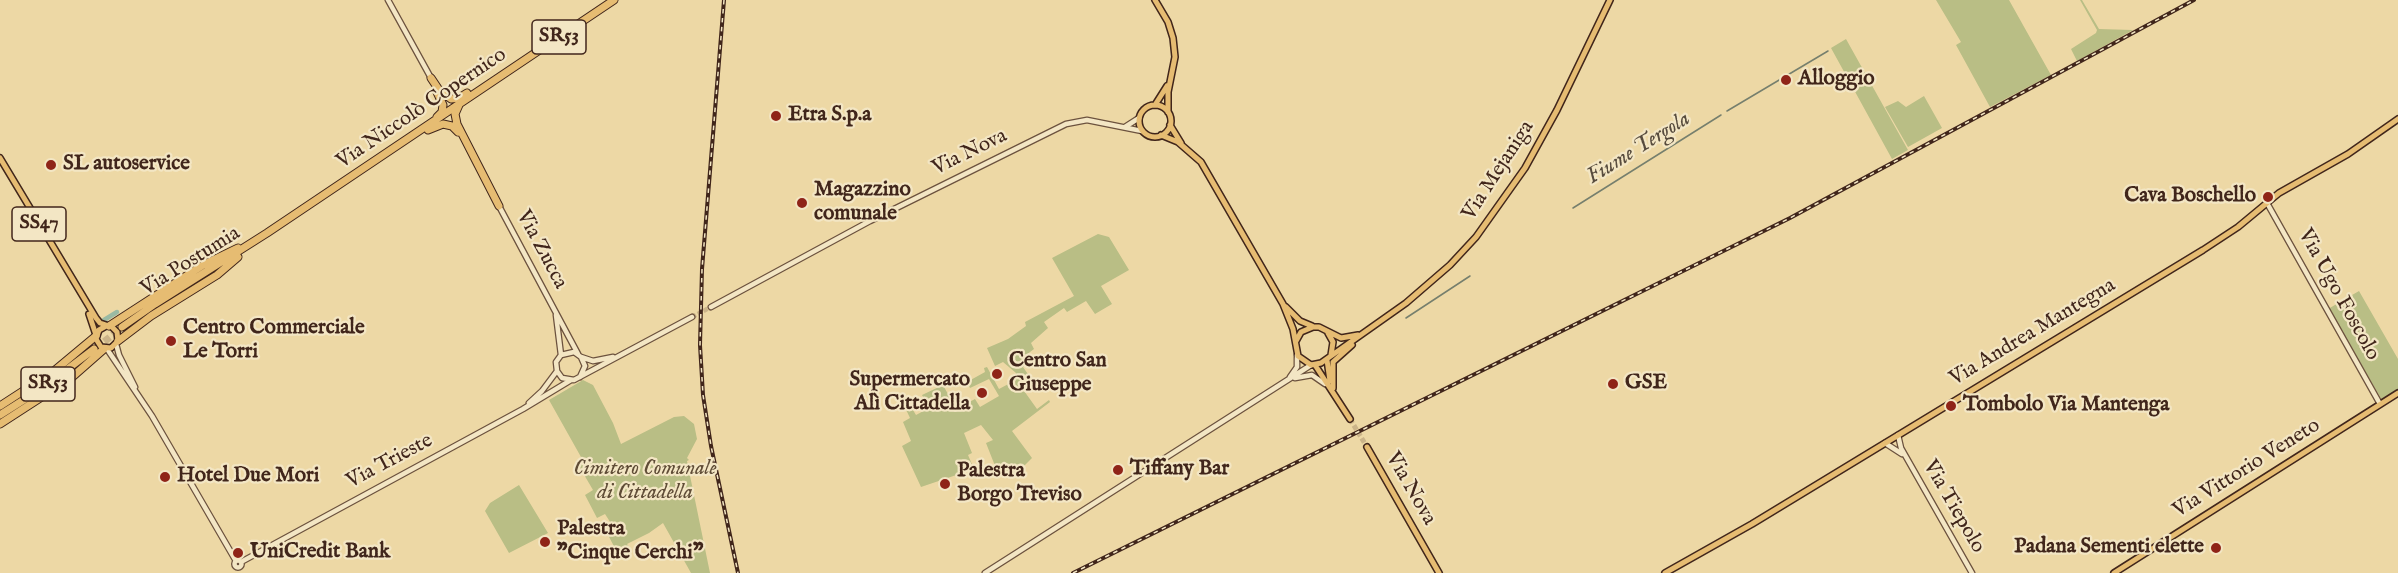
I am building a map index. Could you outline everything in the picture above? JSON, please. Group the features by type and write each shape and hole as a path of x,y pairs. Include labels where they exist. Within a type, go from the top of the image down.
{"highway":[{"name":"Via Niccolò Copernico","path":"279,226 614,0"},
{"path":"431,78 443,94 454,99 504,74"},
{"path":"431,78 443,105 442,112 434,121"},
{"path":"461,103 455,117 463,138 498,206"},
{"path":"395,148 434,126 443,124 452,126 463,138"},
{"name":"Via Postumia","path":"122,327 279,226"},
{"path":"107,326 203,265 267,233"},
{"path":"117,343 151,316 217,275 267,233"},
{"path":"0,406 46,377 96,335"},
{"name":"SR53","path":"0,415 44,387 94,349"},
{"path":"0,424 71,378 106,349"}],"main road":[{"name":"Via Nova","path":"1155,0 1168,22 1173,38 1175,57 1170,82 1168,112 1170,125 1184,147"},
{"name":"Via Mejaniga","path":"1313,365 1329,358 1406,303 1450,265 1476,237 1525,168 1557,110 1610,0"},
{"path":"1142,130 1139,118 1143,110 1155,105 1170,82"},
{"path":"1155,105 1168,112"},
{"name":"Via Andrea Mantegna","path":"1665,573 1896,438 2203,250 2238,227 2291,185 2349,154 2398,119"},
{"path":"1161,135 1170,125"},
{"name":"Via Nova","path":"1142,130 1153,136 1161,135 1184,147 1201,162 1283,304 1295,343"},
{"name":"SS47","path":"0,158 94,323 99,345 106,349"},
{"name":"SS47","path":"77,291 98,321 117,332 117,343"},
{"name":"Via Nova","path":"1283,304 1300,321 1313,327"},
{"path":"96,335 101,328 107,326"},
{"path":"1295,343 1301,332 1313,327"},
{"name":"Via Mejaniga","path":"1313,327 1346,338 1373,328"},
{"path":"1328,333 1333,342 1328,374 1336,397 1350,419"},
{"name":"Via Mejaniga","path":"1332,388 1333,362 1363,334"},
{"path":"106,349 117,343"},
{"name":"Via Mejaniga","path":"1295,343 1296,352"},
{"path":"1296,352 1302,360 1313,365 1332,388"},
{"name":"Via Vittorio Veneto","path":"2114,573 2398,393"},
{"name":"Via Nova","path":"1366,447 1439,573"}],"street":[{"path":"388,0 431,78"},
{"path":"1125,127 1139,118"},
{"name":"Via Nova","path":"711,307 965,172 1066,124 1087,120 1142,130"},
{"name":"Via Ugo Foscolo","path":"2267,203 2380,404"},
{"name":"Via Zucca","path":"498,206 579,355"},
{"name":"Via Zucca","path":"555,310 561,355 556,362 557,371"},
{"path":"557,371 562,378 571,380 580,377 692,317"},
{"path":"117,343 119,355 143,403"},
{"path":"106,349 143,403 239,563 242,573"},
{"path":"561,355 569,352 593,361 604,360 629,351"},
{"name":"Via Mejaniga","path":"1281,386 1297,367 1296,352"},
{"path":"579,355 585,366 580,377"},
{"name":"Via Mejaniga","path":"985,573 1313,365"},
{"name":"Via Trieste","path":"523,409 542,391 557,371"},
{"path":"1292,378 1312,375 1332,388"},
{"name":"Via Trieste","path":"239,563 523,409 571,380"},
{"name":"Via Tiepolo","path":"1896,438 1896,448"},
{"name":"Via Tiepolo","path":"1896,438 1972,573"},
{"name":"Via Tiepolo","path":"1885,443 1896,448 1906,457"}],"green space":[{"path":"1936,0 2009,0 2051,75 1990,107 1956,45 1961,42"},
{"path":"2080,0 2099,29 2133,30 2077,61 2071,49 2096,33 2097,30"},
{"path":"1846,39 1908,150 1892,159 1831,48"},
{"path":"1924,96 1942,128 1908,147 1885,107 1898,101 1906,107"},
{"path":"1098,234 1109,237 1129,270 1101,286 1112,304 1095,314 1086,301 1067,312 1064,308 1044,322 1048,328 1031,343 1034,349 1026,355 1031,362 1023,367 1032,380 1022,388 1037,409 1049,400 1050,402 1012,431 1032,458 1012,478 999,476 986,443 993,440 981,425 964,433 972,453 968,455 974,469 921,487 902,446 911,441 903,422 910,418 901,399 905,397 916,415 929,408 922,395 943,385 956,409 975,399 980,407 999,396 989,379 970,388 967,382 985,372 984,368 987,367 999,389 1014,381 1016,373 1003,362 995,366 987,348 1008,339 1026,326 1025,322 1074,296 1052,258"},
{"path":"2359,291 2398,359 2398,390 2382,400 2328,309"},
{"name":"Cimitero Comunale di Cittadella","path":"583,380 593,385 621,444 674,417 684,416 694,424 697,439 687,461 710,573 691,573 663,523 627,544 631,549 618,554 607,533 614,528 605,514 597,518 585,495 593,490 576,461 581,457 549,400"},
{"path":"519,485 548,533 509,553 485,511 490,503"}],"waterway":[{"name":"Fiume Tergola","path":"1727,111 1828,51"},
{"name":"Fiume Tergola","path":"1573,208 1721,115"},
{"name":"Fiume Tergola","path":"1406,318 1470,276"},
{"path":"104,320 117,312"}],"tunnel":[{"path":"692,317 711,307"},
{"path":"96,348 120,329"},
{"path":"1350,419 1367,447"}],"railway":[{"path":"724,0 702,269 700,345 703,395 711,446 738,573"},
{"path":"1073,573 1790,218 2194,0"}],"place":[{"name":"Alloggio","path":"1786,80"},
{"name":"Etra S.p.a","path":"776,116"},
{"name":"SL autoservice","path":"51,165"},
{"name":"Cava Boschello","path":"2268,197"},
{"name":"Magazzino comunale","path":"802,203"},
{"name":"Centro Commerciale Le Torri","path":"171,341"},
{"name":"Centro San Giuseppe","path":"997,374"},
{"name":"GSE","path":"1613,384"},
{"name":"Supermercato Alì Cittadella","path":"982,393"},
{"name":"Tombolo Via Mantenga","path":"1951,406"},
{"name":"Tiffany Bar","path":"1118,470"},
{"name":"Hotel Due Mori","path":"165,477"},
{"name":"Palestra Borgo Treviso","path":"945,484"},
{"name":"Palestra \"Cinque Cerchi\"","path":"545,542"},
{"name":"Padana Sementi elette","path":"2216,548"},
{"name":"UniCredit Bank","path":"238,553"}]}
